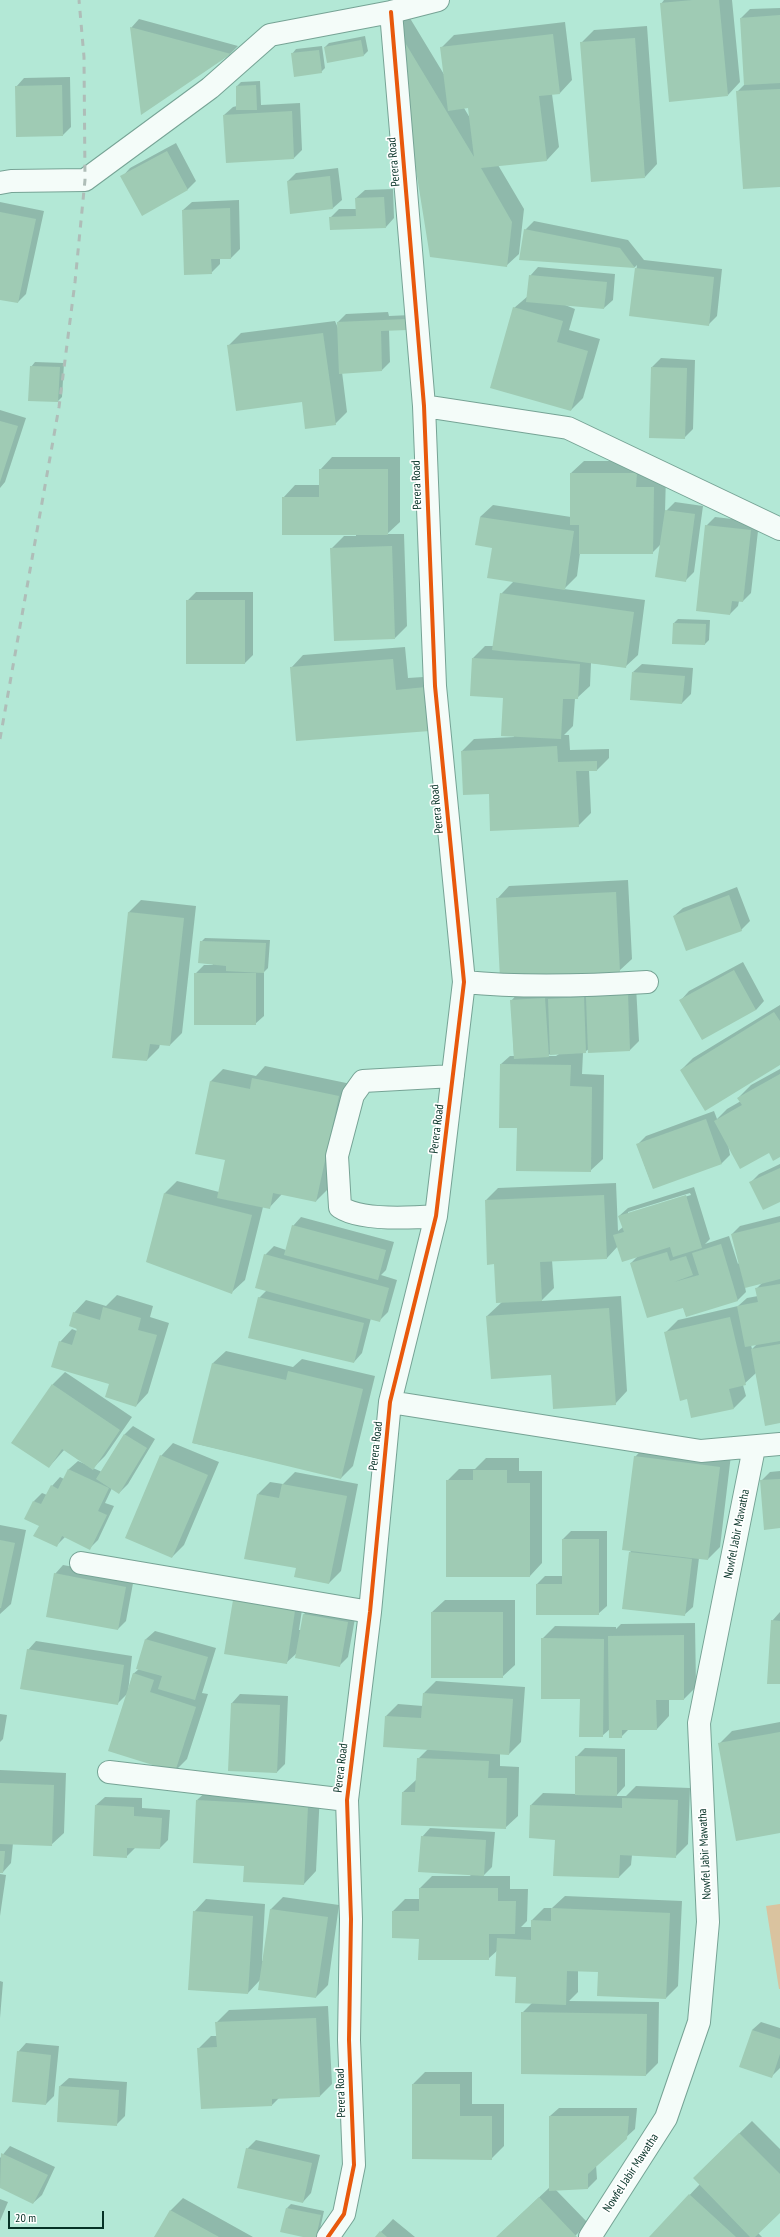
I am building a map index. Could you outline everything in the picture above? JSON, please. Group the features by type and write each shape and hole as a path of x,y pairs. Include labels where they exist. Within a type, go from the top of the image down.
{"street":[{"path":"0,183 11,181 85,180 210,88 270,35 391,12 438,0"},
{"name":"Perera Road","path":"328,2237 344,2214 354,2165 349,2040 352,1919 347,1800 370,1612 390,1402 436,1216 464,982 435,686 424,406 391,12"},
{"path":"424,406 568,428 780,529"},
{"path":"464,982 509,986 593,985 647,982"},
{"path":"436,1216 404,1219 349,1213 340,1208 337,1156 353,1095 363,1080 453,1076"},
{"path":"390,1402 672,1448 701,1451 754,1448 780,1444"},
{"name":"Nowfel Jabir Mawatha","path":"590,2237 666,2118 700,2022 708,1922 699,1723 754,1448"},
{"path":"81,1563 370,1612"},
{"path":"109,1772 347,1800"}],"shaded area":[{"path":"780,1904 780,1989 779,1989 766,1906"}],"building":[{"path":"693,0 719,0 728,96 669,102 660,3"},
{"path":"780,15 780,83 744,85 740,18"},
{"path":"392,21 474,157 468,108 448,111 440,47 553,34 560,94 539,96 547,161 481,168 512,222 507,267 430,257"},
{"path":"130,27 231,54 141,115"},
{"path":"635,38 645,178 591,182 580,42"},
{"path":"361,40 364,56 327,63 324,47"},
{"path":"319,50 322,73 294,77 291,53"},
{"path":"62,85 63,136 16,137 15,86"},
{"path":"256,85 257,110 236,110 236,86"},
{"path":"780,89 780,187 743,189 736,91"},
{"path":"292,111 294,159 226,163 223,115"},
{"path":"167,151 188,190 142,216 120,176"},
{"path":"330,176 333,209 290,214 287,181"},
{"path":"384,197 386,228 330,230 329,217 356,216 355,198"},
{"path":"230,208 231,259 211,259 212,274 184,275 182,210"},
{"path":"0,212 36,219 18,303 0,300"},
{"path":"524,229 620,248 635,268 519,260"},
{"path":"635,268 714,277 709,326 629,316"},
{"path":"529,275 607,282 604,309 526,302"},
{"path":"513,307 563,321 557,342 588,351 571,411 490,388"},
{"path":"407,319 408,330 381,331 382,371 339,374 337,322"},
{"path":"323,333 336,425 305,429 302,402 236,411 227,345"},
{"path":"30,366 60,367 58,402 28,401"},
{"path":"651,367 687,368 685,439 649,438"},
{"path":"0,421 18,426 0,482"},
{"path":"319,469 388,469 388,535 282,535 282,497 319,497"},
{"path":"570,473 637,473 636,487 654,487 653,554 579,554 579,525 570,525"},
{"path":"665,510 695,514 686,582 655,577"},
{"path":"480,517 574,531 565,590 487,578 492,548 475,545"},
{"path":"705,525 751,530 743,602 732,601 730,615 696,611"},
{"path":"392,546 395,639 334,641 330,548"},
{"path":"500,593 634,612 626,668 492,650"},
{"path":"186,600 245,600 245,664 186,664"},
{"path":"673,623 706,624 705,645 672,644"},
{"path":"472,658 580,664 578,699 563,699 561,739 501,736 503,698 470,696"},
{"path":"393,659 396,690 426,687 430,731 296,741 290,667"},
{"path":"632,672 685,676 682,704 630,700"},
{"path":"557,746 558,762 597,761 597,771 576,771 579,827 490,831 489,794 463,795 461,751"},
{"path":"616,892 620,972 500,979 496,898"},
{"path":"729,895 742,931 686,951 673,916"},
{"path":"128,912 184,918 170,1046 150,1044 147,1061 112,1058"},
{"path":"200,941 266,943 264,973 226,971 226,966 198,963"},
{"path":"734,970 756,1010 702,1040 679,1000"},
{"path":"194,973 256,973 256,1025 194,1025"},
{"path":"628,994 630,1051 588,1053 586,997"},
{"path":"584,997 586,1053 550,1055 548,999"},
{"path":"545,998 549,1057 514,1059 510,1000"},
{"path":"774,1012 780,1021 780,1065 705,1111 680,1070"},
{"path":"500,1064 571,1065 570,1086 592,1087 591,1172 516,1171 517,1128 499,1128"},
{"path":"780,1074 780,1157 773,1161 769,1153 740,1169 714,1121 742,1105 737,1098"},
{"path":"252,1078 339,1096 316,1202 273,1193 270,1209 217,1198 225,1160 195,1154 210,1081 250,1089"},
{"path":"706,1119 722,1164 653,1189 636,1144"},
{"path":"780,1168 780,1202 763,1210 749,1182"},
{"path":"164,1193 252,1215 232,1294 146,1262"},
{"path":"604,1195 607,1259 540,1262 542,1301 496,1303 494,1264 487,1265 485,1200"},
{"path":"686,1195 702,1248 673,1257 670,1247 622,1262 613,1235 624,1232 618,1216"},
{"path":"780,1222 780,1279 745,1288 731,1234"},
{"path":"292,1225 386,1250 378,1280 284,1255"},
{"path":"721,1244 738,1301 686,1317 683,1308 647,1318 630,1263 667,1252 670,1261 686,1256 693,1275 674,1282 699,1275 692,1253"},
{"path":"264,1254 389,1288 380,1322 255,1288"},
{"path":"780,1284 780,1341 745,1347 737,1306 758,1302 755,1288"},
{"path":"258,1297 364,1323 354,1363 248,1338"},
{"path":"103,1307 141,1318 138,1330 157,1335 136,1407 105,1397 109,1384 51,1367 59,1341 72,1345 77,1329 69,1326 73,1312 100,1320"},
{"path":"609,1308 616,1405 553,1409 551,1375 491,1379 486,1316"},
{"path":"730,1317 746,1385 729,1389 734,1409 691,1418 687,1399 680,1401 664,1332"},
{"path":"780,1344 780,1423 765,1426 751,1349"},
{"path":"212,1363 286,1380 288,1371 363,1389 341,1479 192,1443"},
{"path":"52,1384 120,1430 93,1470 62,1449 49,1468 11,1443"},
{"path":"124,1434 147,1448 119,1494 96,1479"},
{"path":"160,1455 208,1475 172,1558 125,1538"},
{"path":"634,1456 720,1467 708,1560 622,1550"},
{"path":"68,1469 109,1488 98,1511 107,1515 90,1550 62,1536 57,1547 33,1536 39,1526 24,1519 33,1501 41,1504 51,1485 58,1489"},
{"path":"473,1470 507,1470 507,1483 530,1483 530,1577 446,1577 446,1480 473,1480"},
{"path":"780,1479 780,1528 764,1530 760,1480"},
{"path":"282,1484 347,1496 329,1584 294,1577 296,1568 244,1559 257,1494 279,1498"},
{"path":"562,1539 599,1539 599,1615 536,1615 536,1584 562,1584"},
{"path":"0,1540 15,1543 1,1608 0,1608"},
{"path":"629,1552 692,1559 685,1616 622,1609"},
{"path":"54,1573 126,1587 118,1630 46,1617"},
{"path":"234,1594 296,1604 287,1664 224,1654"},
{"path":"431,1612 503,1612 503,1678 431,1678"},
{"path":"303,1614 348,1622 340,1667 295,1658"},
{"path":"771,1620 780,1621 780,1684 767,1684"},
{"path":"684,1635 684,1700 656,1700 657,1730 622,1730 622,1738 609,1738 608,1636"},
{"path":"541,1638 604,1639 603,1737 579,1737 580,1699 541,1699"},
{"path":"145,1639 208,1657 195,1700 158,1689 162,1676 136,1669"},
{"path":"27,1649 124,1665 118,1705 20,1689"},
{"path":"133,1673 154,1680 150,1692 196,1707 175,1772 108,1751"},
{"path":"423,1693 513,1699 509,1755 383,1747 385,1716 421,1718"},
{"path":"231,1703 280,1705 277,1773 228,1771"},
{"path":"780,1732 780,1833 736,1841 718,1743"},
{"path":"575,1756 617,1757 617,1796 575,1795"},
{"path":"417,1758 489,1761 488,1778 507,1778 506,1829 401,1825 402,1792 415,1792"},
{"path":"0,1783 54,1785 52,1846 0,1844"},
{"path":"622,1798 678,1800 676,1858 620,1855 619,1878 553,1876 555,1840 529,1838 530,1805 622,1808"},
{"path":"196,1800 308,1806 304,1885 243,1882 244,1866 193,1863"},
{"path":"95,1805 134,1807 134,1816 162,1818 160,1849 127,1848 127,1858 93,1856"},
{"path":"421,1836 486,1840 484,1876 418,1872"},
{"path":"0,1851 5,1851 3,1873 0,1873"},
{"path":"419,1888 498,1888 498,1901 516,1901 515,1934 489,1934 489,1960 418,1960 419,1939 392,1938 392,1911 419,1911"},
{"path":"551,1908 670,1913 666,1999 597,1996 598,1972 567,1971 566,2005 515,2003 516,1977 495,1976 497,1938 531,1940 531,1920 551,1921"},
{"path":"270,1909 328,1917 316,1998 258,1990"},
{"path":"193,1911 253,1916 248,1994 188,1990"},
{"path":"521,2012 647,2014 646,2076 521,2074"},
{"path":"316,2018 320,2097 272,2099 272,2106 201,2109 197,2048 217,2047 215,2022"},
{"path":"752,2030 780,2039 780,2054 772,2078 739,2067"},
{"path":"17,2051 51,2055 46,2105 12,2102"},
{"path":"412,2084 460,2084 460,2116 492,2116 492,2160 412,2159"},
{"path":"59,2086 119,2090 117,2126 57,2122"},
{"path":"549,2116 629,2116 627,2139 588,2174 588,2189 549,2191"},
{"path":"739,2133 780,2174 780,2213 755,2237 750,2237 693,2178"},
{"path":"246,2148 312,2163 303,2203 237,2188"},
{"path":"1,2153 48,2175 33,2204 0,2188"},
{"path":"689,2194 736,2237 649,2237"},
{"path":"539,2197 577,2237 496,2237"},
{"path":"286,2208 321,2215 316,2237 303,2237 280,2232"},
{"path":"170,2210 219,2237 154,2237"},
{"path":"380,2231 387,2237 375,2237"}],"railway":[{"path":"0,739 59,407 75,282 85,180 84,57 79,0"}],"cycle path":[{"path":"328,2237 344,2214 354,2165 349,2040 351,1919 347,1800 370,1612 390,1402 436,1216 464,982 435,686 424,406 391,12"}]}
